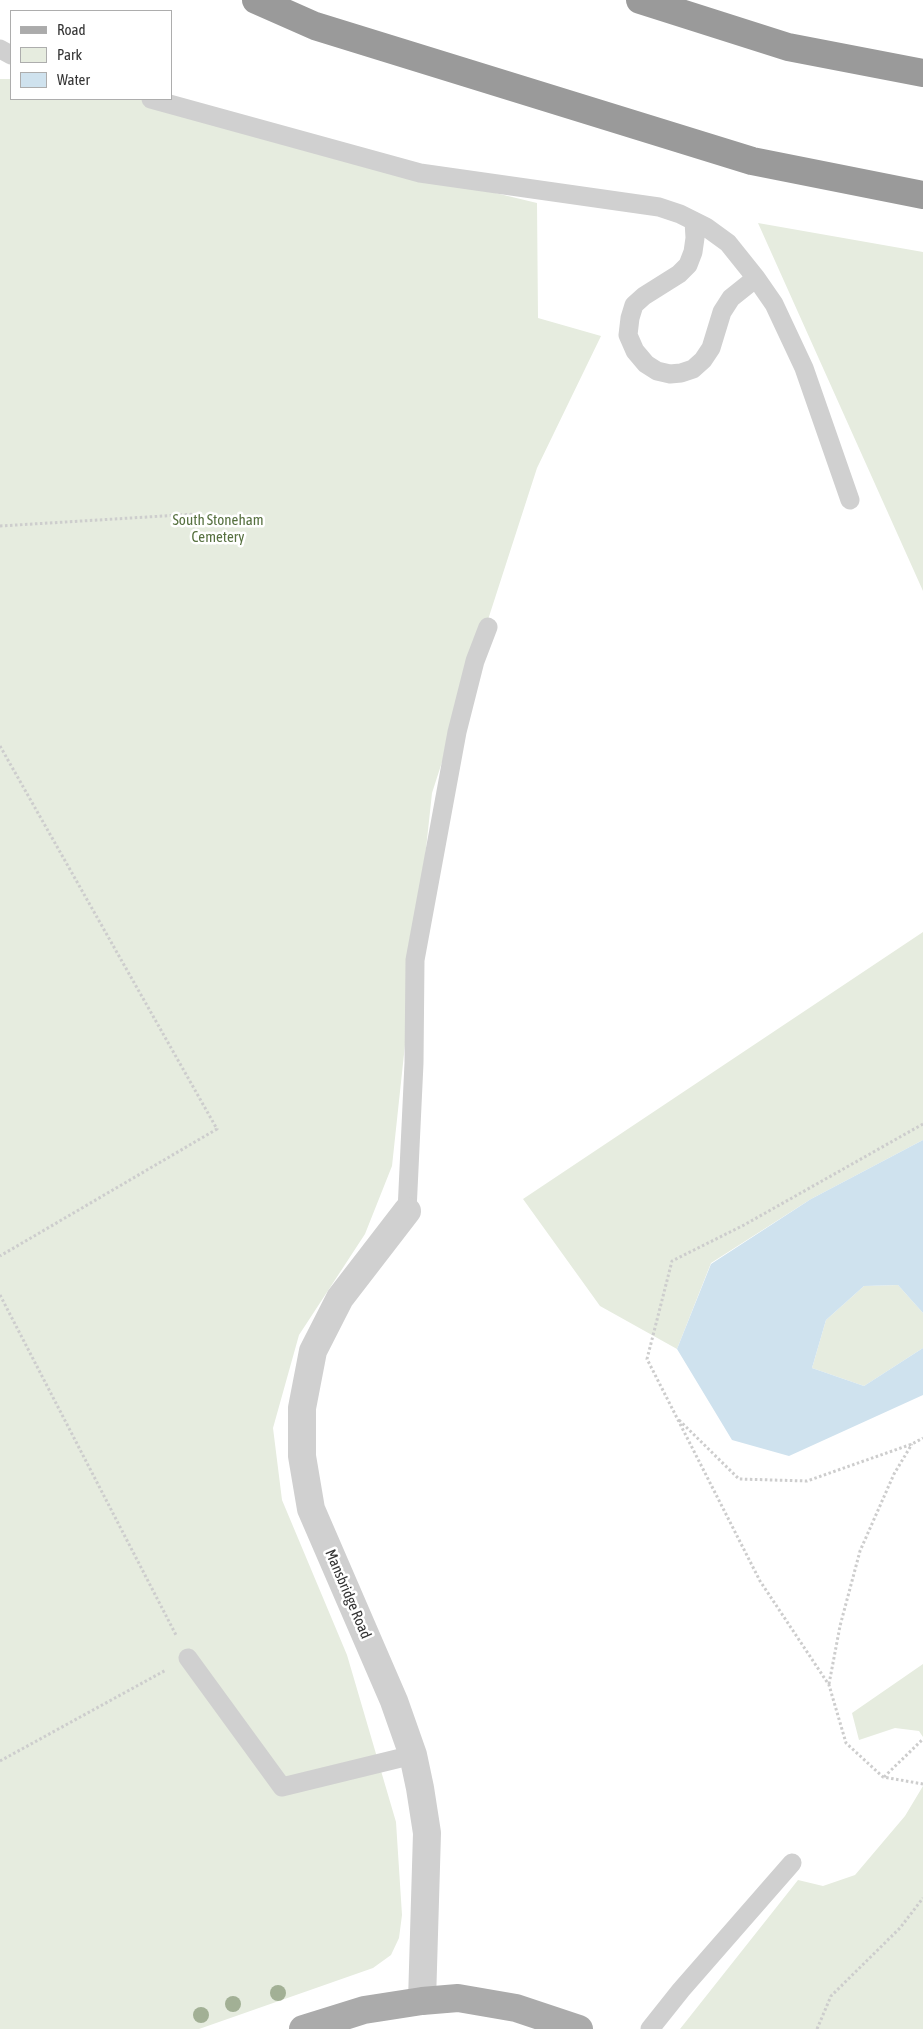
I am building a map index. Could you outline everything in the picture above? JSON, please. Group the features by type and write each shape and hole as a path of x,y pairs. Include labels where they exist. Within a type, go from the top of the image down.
{"highway":[{"path":"256,0 315,26 752,161 923,195"},
{"path":"640,0 788,47 923,73"}],"main road":[{"path":"303,2029 364,2010 422,2001 458,1998 506,2007 553,2019 578,2029"}],"street":[{"name":"Mansbridge Road","path":"407,1211 340,1298 313,1352 302,1408 302,1456 311,1509 394,1701 413,1755 427,1833 422,2001"}],"lane":[{"path":"156,100 420,173 659,207 694,221 728,243 774,304 804,368 850,500"},
{"path":"694,221 695,238 693,252 688,265 679,274 644,296 634,305 628,335 635,351 646,364 657,371 670,374 692,369 703,360 711,348 722,312 731,298 756,278"},
{"path":"407,1211 414,1063 415,960 457,732 475,661 488,627"},
{"path":"188,1658 282,1787 413,1755"},
{"path":"650,2029 681,1990 792,1863"}],"path":[{"path":"0,526 196,514"},
{"path":"0,746 217,1129 0,1256"},
{"path":"923,1124 744,1225 672,1262 647,1359 760,1581 829,1685 846,1743 883,1777 923,1784"},
{"path":"0,1296 188,1658 0,1761"},
{"path":"677,1418 739,1479 807,1481 912,1444 923,1438"},
{"path":"829,1685 840,1626 860,1551 894,1474 912,1444"},
{"path":"883,1777 923,1739"},
{"path":"817,2029 831,1996 900,1928 923,1898"}],"green space":[{"name":"South Stoneham Cemetery","path":"0,79 10,79 10,100 145,100 383,166 537,203 538,318 601,336 537,468 432,793 392,1166 365,1234 299,1335 273,1428 282,1500 347,1655 396,1822 402,1915 399,1938 391,1955 373,1968 199,2029 0,2029"},
{"path":"758,223 923,252 923,591"},
{"path":"923,932 923,1140 811,1199 711,1263 677,1349 600,1306 523,1199"},
{"path":"898,1285 923,1313 923,1348 864,1386 812,1368 826,1320 864,1286"},
{"path":"923,1664 923,1737 919,1731 895,1728 859,1740 852,1713"},
{"path":"923,1786 923,2029 680,2029 798,1880 823,1886 855,1875 905,1816"}],"water":[{"path":"923,1140 923,1313 898,1285 864,1286 826,1320 812,1368 864,1386 923,1348 923,1395 789,1456 732,1440 677,1349 711,1264 811,1199"}]}
